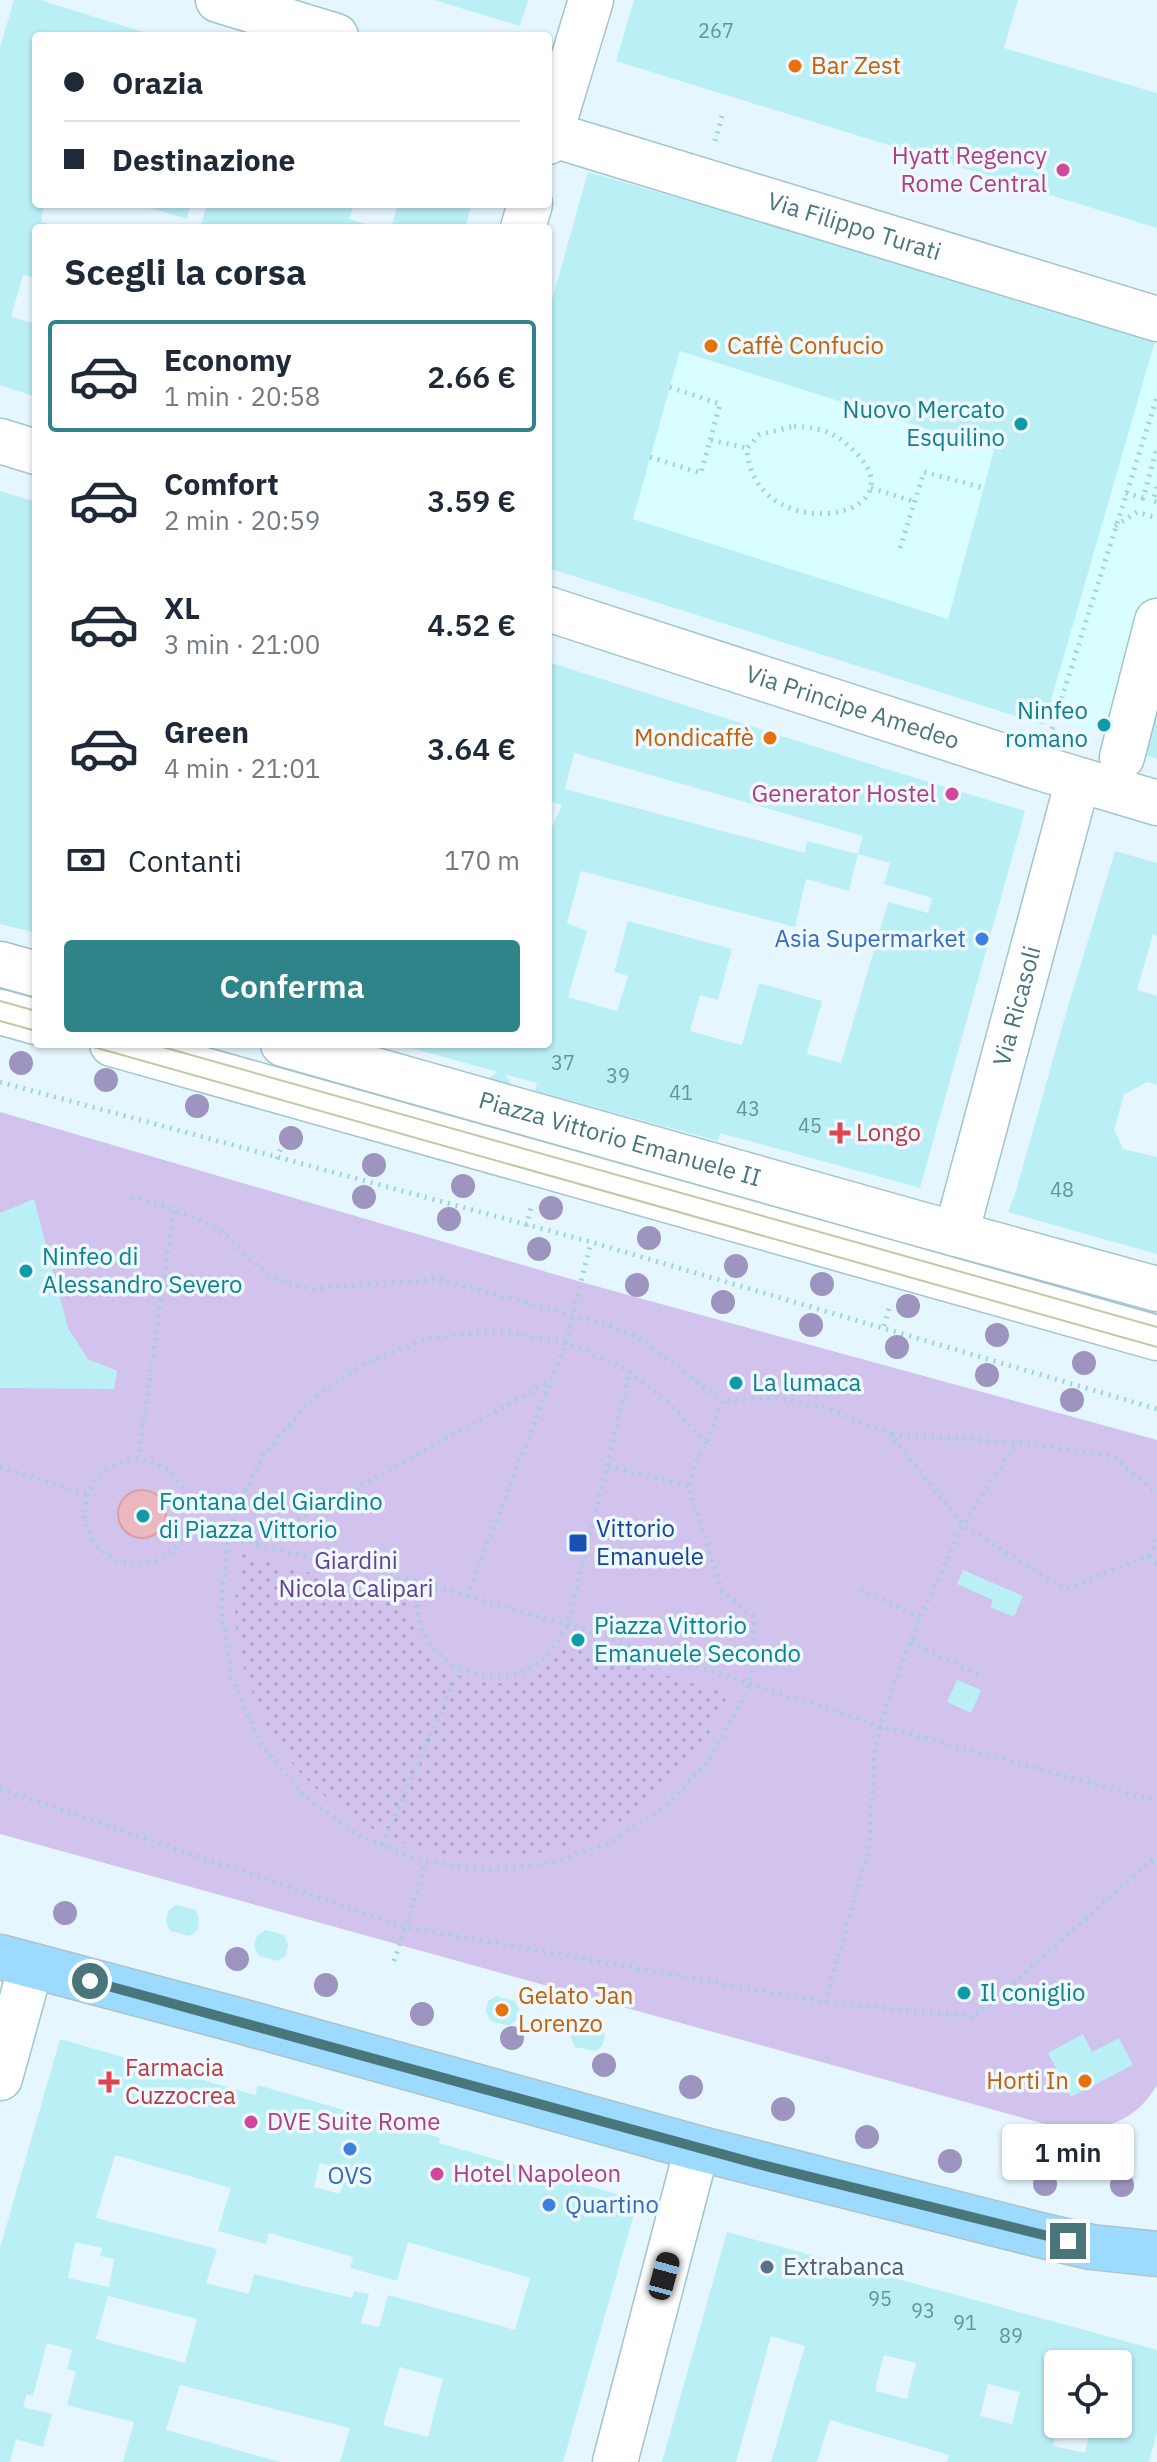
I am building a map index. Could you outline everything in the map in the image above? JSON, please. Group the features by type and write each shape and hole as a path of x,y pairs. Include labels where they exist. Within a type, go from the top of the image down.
{"main road":[{"path":"15,1961 697,2148 1044,2236 1101,2248 1157,2254"}],"street":[{"path":"218,0 323,32"},
{"path":"552,120 591,0"},
{"name":"Via Filippo Turati","path":"552,120 1157,319"},
{"path":"0,441 32,451"},
{"name":"Via Principe Amedeo","path":"552,610 1157,803"},
{"path":"1122,757 1157,621"},
{"name":"Via Ricasoli","path":"956,1234 1078,780"},
{"path":"0,964 32,973"},
{"path":"0,1012 32,1021"},
{"path":"126,1048 1157,1338"},
{"name":"Piazza Vittorio Emanuele II","path":"299,1048 956,1234"},
{"path":"956,1234 1157,1289"},
{"path":"0,2078 15,1961"},
{"path":"615,2462 697,2148"}],"path":[{"path":"650,457 701,473 711,440 720,404 669,387"},
{"path":"1050,734 1157,397"},
{"path":"1149,425 1157,428"},
{"path":"794,426 819,428 842,441 858,455 867,469 871,488 864,500 841,512 817,515 802,512 782,504 759,484 750,468 747,448 759,435 776,429 794,426"},
{"path":"711,440 747,448"},
{"path":"1126,493 1143,498 1157,448"},
{"path":"900,548 924,472 984,488"},
{"path":"1157,487 1153,501 1157,502"},
{"path":"871,488 915,502"},
{"path":"1115,526 1137,512 1157,518"},
{"path":"0,1082 591,1242 1157,1409"},
{"path":"277,1159 287,1128"},
{"path":"131,1197 174,1209 217,1228 270,1277 310,1289 438,1279 608,1325 643,1340 722,1401 776,1398 829,1409 891,1435 1017,1442 1112,1456 1157,1493"},
{"path":"138,1459 174,1209"},
{"path":"467,1596 566,1342 591,1242"},
{"path":"707,1443 666,1401 630,1371 566,1342 498,1331 429,1338 364,1363 308,1403 264,1455 242,1496 228,1538 221,1609 232,1678 260,1742 304,1796 361,1837 426,1862 489,1870 551,1863 611,1842 663,1808 707,1763 741,1702 752,1670 754,1617 722,1591 689,1486 694,1465 707,1443 722,1401"},
{"path":"416,1581 417,1612 425,1636 440,1655 460,1669 483,1676 508,1676 531,1667 550,1652 568,1625 630,1371"},
{"path":"255,1543 551,1381"},
{"path":"891,1435 963,1525 1065,1589 1149,1556 1157,1540"},
{"path":"825,2002 869,1849 875,1748 887,1703 920,1618 963,1525 1017,1442"},
{"path":"138,1459 155,1462 181,1482 188,1497 190,1514 179,1544 167,1556 152,1563 136,1565 119,1562 93,1542 84,1511 87,1494 95,1480 107,1469 138,1459"},
{"path":"608,1466 689,1486"},
{"path":"0,1467 87,1494"},
{"path":"187,1529 416,1581 568,1625 881,1726 1157,1801"},
{"path":"1149,1556 1157,1564"},
{"path":"861,1589 920,1618"},
{"path":"911,1642 981,1676"},
{"path":"382,1845 460,1669"},
{"path":"0,1789 406,1927 825,2002 974,2017 1157,1856"},
{"path":"394,1961 426,1862"}],"shaded area":[{"name":"Nuovo Mercato Esquilino","path":"588,172 870,253 1155,341 1152,350 1157,352 1157,759 1138,754 1140,747 1047,717 1044,725 552,569 552,300"},
{"path":"142,1490 159,1497 166,1514 159,1531 142,1538 125,1531 118,1514 125,1497"}],"green space":[{"name":"Giardini Nicola Calipari","path":"0,1112 581,1282 1157,1440 1157,2085 1148,2098 1127,2117 1115,2123 1089,2129 1059,2128 0,1834"},
{"path":"242,1554 408,1600 415,1629 429,1652 448,1669 471,1680 495,1683 520,1679 544,1667 565,1645 728,1694 698,1750 657,1795 608,1828 554,1850 496,1858 437,1852 380,1833 327,1798 294,1766 277,1742 252,1691 238,1644 235,1601"}],"building":[{"path":"14,0 40,0 143,32 32,32 32,208 43,208 41,222 48,224 32,224 32,277 23,275 11,317 32,323 32,396 0,385 0,47"},
{"path":"434,0 528,0 520,26"},
{"name":"Hyatt Regency Rome Central","path":"634,0 1018,0 1004,48 1157,93 1157,228 616,61"},
{"name":"Nuovo Mercato Esquilino","path":"588,172 870,253 1155,341 1044,725 552,569 552,300","holes":["680,351 994,450 948,619 633,519"]},
{"path":"150,208 190,208 187,219"},
{"path":"206,208 353,208 349,219 365,224 201,224"},
{"path":"397,208 471,208 466,224 392,224"},
{"path":"0,491 32,501 32,932 0,924"},
{"path":"552,663 1025,811 920,1188 720,1133 718,1141 535,1091 537,1083 506,1075 512,1085 508,1096 485,1088 489,1078 498,1072 411,1048 552,1048 552,827 562,805 552,802","holes":["574,753 863,836 858,854 807,841 805,853 565,789","858,854 890,863 884,884 932,898 928,913 888,902 841,1063 807,1054 822,1001 759,983 742,1045 690,1031 700,995 718,1000 732,949 628,921 614,972 628,976 617,1011 568,997 587,931 567,923 581,871 795,927 806,879 849,891"]},
{"path":"1157,694 1157,759 1138,754"},
{"path":"1115,851 1157,863 1157,936 1153,934 1137,990 1157,996 1157,1085 1148,1082 1124,1094 1114,1130 1123,1149 1157,1157 1157,1254 1008,1212"},
{"name":"Ninfeo di Alessandro Severo","path":"34,1199 68,1328 88,1359 117,1371 114,1389 0,1388 0,1213"},
{"path":"963,1570 1023,1596 1014,1617 990,1607 993,1600 957,1584"},
{"path":"957,1680 981,1690 971,1713 947,1702"},
{"path":"176,1905 196,1910 198,1930 190,1936 170,1931 166,1921 168,1911"},
{"path":"265,1930 284,1935 288,1944 286,1955 278,1961 259,1956 254,1946 257,1936"},
{"name":"Gelato Jan Lorenzo","path":"496,1996 515,2001 519,2009 517,2020 509,2026 490,2021 486,2011 488,2001"},
{"path":"581,2022 600,2026 605,2035 602,2046 595,2051 575,2047 571,2037 573,2027"},
{"path":"1083,2034 1092,2052 1119,2038 1133,2065 1071,2097 1048,2053"},
{"path":"60,2039 255,2095 258,2085 440,2138 439,2143 638,2200 563,2462 340,2462 350,2428 180,2385 166,2430 280,2462 123,2462 134,2422 67,2405 76,2372 67,2369 72,2350 47,2343 33,2396 27,2394 23,2407 52,2414 43,2447 16,2439 10,2462 0,2462 0,2248","holes":["115,2155 231,2188 218,2231 266,2244 269,2233 353,2257 350,2268 397,2281 408,2242 530,2278 515,2330 388,2295 379,2327 361,2323 369,2294 354,2291 352,2298 254,2274 249,2294 206,2283 217,2249 96,2218","320,2163 347,2171 340,2194 314,2187","75,2242 102,2248 100,2256 114,2259 109,2287 68,2278","108,2296 197,2319 185,2363 96,2339","400,2367 443,2379 428,2437 383,2425"]},
{"path":"727,2232 1157,2350 1157,2433 1149,2462 947,2462 949,2455 830,2420 817,2462 771,2462 805,2346 771,2336 736,2462 662,2462","holes":["884,2355 916,2363 907,2399 875,2391","988,2384 1020,2392 1012,2424 980,2416"]}],"tram line":[{"path":"0,1001 32,1010"},
{"path":"0,1021 32,1030"},
{"path":"97,1048 1157,1347"},
{"path":"166,1048 1157,1327"}],"place":[{"name":"Bar Zest","path":"795,66"},
{"name":"Hyatt Regency Rome Central","path":"1063,170"},
{"name":"Caffè Confucio","path":"711,346"},
{"name":"Nuovo Mercato Esquilino","path":"1021,424"},
{"name":"Ninfeo romano","path":"1104,725"},
{"name":"Mondicaffè","path":"770,738"},
{"name":"Generator Hostel","path":"952,794"},
{"name":"Asia Supermarket","path":"982,939"},
{"name":"Longo","path":"840,1133"},
{"name":"Ninfeo di Alessandro Severo","path":"26,1271"},
{"name":"La lumaca","path":"736,1383"},
{"name":"Fontana del Giardino di Piazza Vittorio","path":"143,1516"},
{"name":"Vittorio Emanuele","path":"578,1543"},
{"name":"Piazza Vittorio Emanuele Secondo","path":"578,1640"},
{"name":"Il coniglio","path":"964,1993"},
{"name":"Gelato Jan Lorenzo","path":"502,2010"},
{"name":"Horti In","path":"1085,2081"},
{"name":"Farmacia Cuzzocrea","path":"109,2082"},
{"name":"DVE Suite Rome","path":"251,2122"},
{"name":"OVS","path":"350,2149"},
{"name":"Hotel Napoleon","path":"437,2174"},
{"name":"Quartino","path":"549,2205"},
{"name":"Extrabanca","path":"767,2267"}],"route":[{"path":"90,1981 758,2164 1068,2241"}]}
